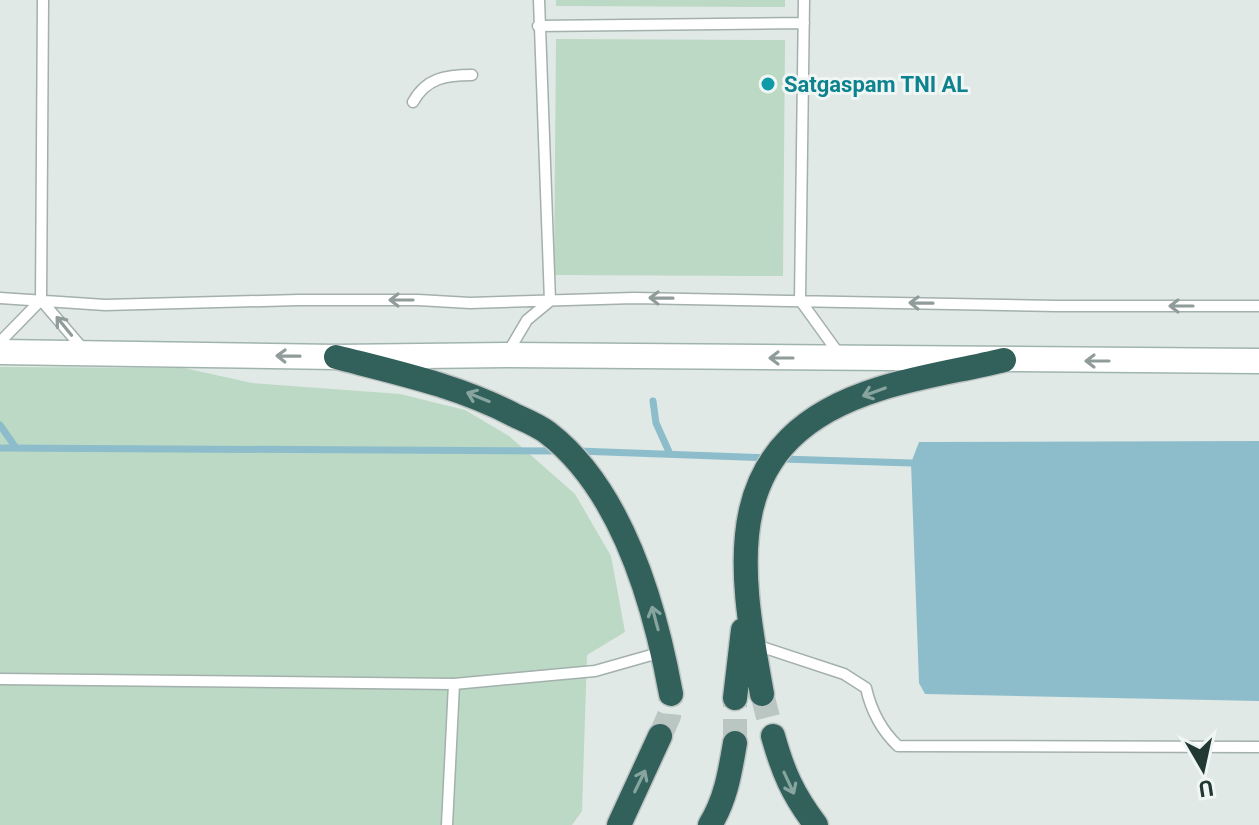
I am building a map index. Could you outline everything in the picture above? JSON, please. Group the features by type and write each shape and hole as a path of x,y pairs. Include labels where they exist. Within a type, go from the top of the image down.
{"highway":[{"path":"336,357 442,383 489,401 548,432 586,470 626,538 650,600 671,694"},
{"path":"735,698 747,583 748,517 759,479 773,458 819,415 879,389 1004,360"},
{"path":"747,583 762,694"},
{"path":"619,825 660,736"},
{"path":"773,736 795,797 816,825"},
{"path":"710,825 728,783 735,743"}],"street":[{"path":"0,352 336,357 506,355 1259,361"}],"lane":[{"path":"43,0 41,300 86,352"},
{"path":"539,0 550,301"},
{"path":"804,0 800,300 843,358"},
{"path":"538,26 804,23"},
{"path":"413,102 420,89 433,82 450,75 472,75"},
{"path":"0,298 105,305 299,300 470,303 634,298 1057,306 1259,306"},
{"path":"0,342 41,300"},
{"path":"506,355 527,320 550,301"},
{"path":"754,644 844,674 866,688 870,705 887,736 898,746 1259,747"},
{"path":"0,679 454,684 595,671 664,652"},
{"path":"447,825 454,684"}],"green space":[{"path":"556,0 785,0 785,7 556,6"},
{"path":"556,39 785,40 783,276 554,275"},
{"path":"0,367 184,368 252,383 400,394 465,410 509,436 575,494 611,556 625,632 587,655 582,811 572,825 0,825"}],"water":[{"path":"1259,441 1259,701 925,694 919,683 911,463 919,442"}],"waterway":[{"path":"653,401 656,423 670,454"},
{"path":"0,425 16,448"},
{"path":"0,448 558,451"},
{"path":"578,451 770,458"},
{"path":"782,459 911,463"}],"tunnel":[{"path":"660,736 669,716 671,694"},
{"path":"762,694 773,736"},
{"path":"735,698 735,743"}],"place":[{"name":"Satgaspam TNI AL","path":"768,84"}]}
